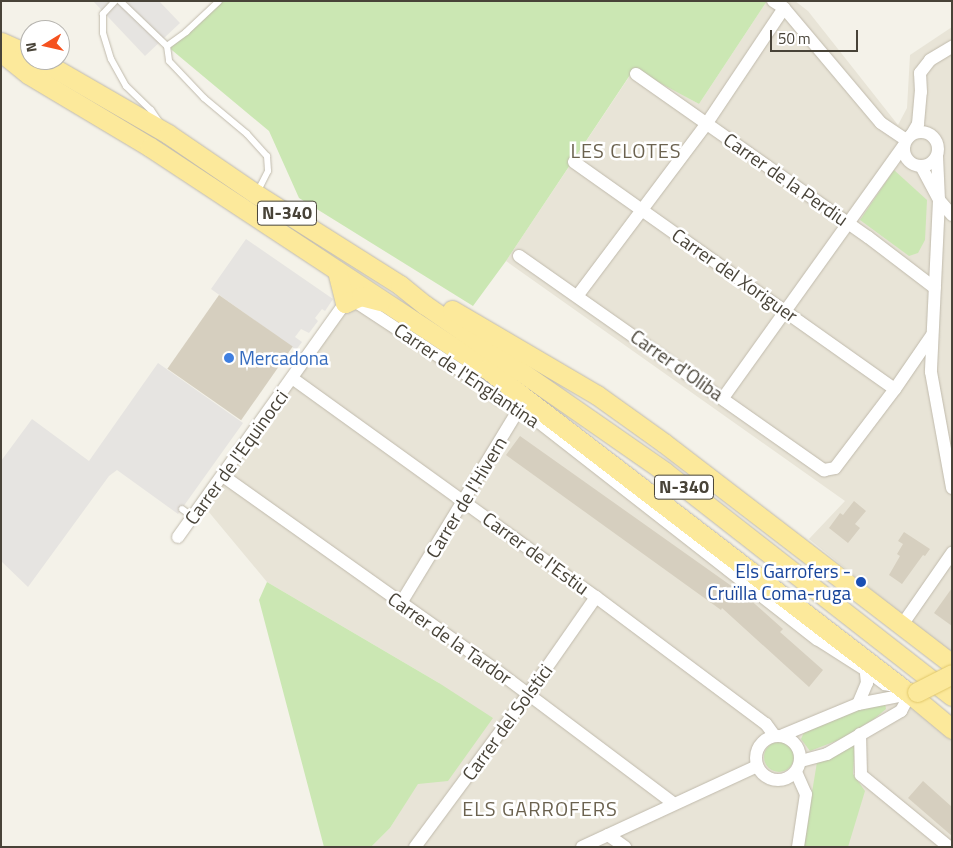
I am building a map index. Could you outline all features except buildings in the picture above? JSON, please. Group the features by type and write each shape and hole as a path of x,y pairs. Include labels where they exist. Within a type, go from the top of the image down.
{"main road":[{"path":"1,42 20,51"},
{"path":"1,52 28,74 150,147 487,369 866,668 911,692 952,729"},
{"name":"N-340","path":"57,70 168,134 256,194 408,290 425,305 665,472 952,696"},
{"path":"337,271 349,302 361,296 393,306"},
{"path":"408,290 427,296 525,351 596,395 664,443 902,626 943,654 952,664"},
{"path":"911,692 952,674"}],"street":[{"path":"578,296 707,124 778,4 882,123 908,140"},
{"path":"723,398 908,140 918,124 921,92 920,73 930,60 952,48"},
{"name":"Carrer de la Perdiu","path":"636,74 848,223 935,288"},
{"path":"908,140 924,132 932,135 938,146 936,156 939,200 932,335 932,387 952,488"},
{"path":"908,140 908,160"},
{"path":"921,166 928,164 936,156"},
{"path":"890,163 908,160 921,166 939,200 952,215"},
{"name":"Carrer del Xoriguer","path":"574,162 895,388"},
{"name":"Carrer d'Oliba","path":"519,256 824,470 835,468 895,388"},
{"name":"Carrer de l'Equinocci","path":"178,537 349,302"},
{"name":"Carrer de l'Englantina","path":"349,302 467,375 500,400 529,412 535,419 817,640 866,668"},
{"path":"895,388 932,335"},
{"path":"487,369 491,379 512,396 519,409"},
{"path":"906,373 922,376 932,387"},
{"name":"Carrer de l'Estiu","path":"292,378 596,597 779,735"},
{"name":"Carrer de l'Hivern","path":"401,603 519,409"},
{"name":"Carrer de la Tardor","path":"223,476 529,694 673,803"},
{"path":"902,626 952,553"},
{"name":"Carrer del Solstici","path":"415,847 529,694 596,597"},
{"path":"858,704 865,691 866,668"},
{"path":"911,692 901,711 827,754 798,766 785,780 777,780 762,774 757,766 757,749 766,739 858,704 911,692"},
{"path":"860,734 861,775 949,847"},
{"path":"779,735 797,745 798,766 806,794 798,847"},
{"path":"582,847 673,803 757,766"},
{"path":"608,835 625,847"}],"lane":[{"path":"115,1 104,14 103,33 111,59 126,86 151,110 168,134"},
{"path":"120,1 168,46 169,61 204,98 247,134 267,156 268,170 256,194"},
{"path":"168,46 219,1"},
{"path":"182,509 193,517"}],"shaded area":[{"path":"93,1 159,1 180,23 145,56"},
{"path":"767,1 795,1 808,11 898,125 907,108 910,55 952,27 952,655 809,539 845,501 506,261 635,68 699,104"},
{"path":"246,239 333,299 325,311 322,309 315,318 318,321 309,333 301,329 295,337 302,342 296,350 211,289"},
{"path":"352,287 441,351 558,427 952,724 952,847 371,847 390,828 418,783 439,683 267,582 198,499"},
{"path":"158,363 243,423 178,514 117,470 109,476 28,587 1,561 1,461 32,419 89,461"}],"green space":[{"path":"216,1 767,1 699,104 634,69 506,261 473,306 299,198 269,131 167,46"},
{"path":"894,170 927,200 925,240 918,253 909,256 860,220"},
{"path":"267,582 439,683 493,718 448,781 418,784 390,828 371,847 324,847 259,600"},
{"path":"878,702 885,703 886,709 874,719 841,739 810,751 801,739 806,728"},
{"path":"779,742 790,746 794,757 790,768 779,772 768,768 764,757 768,746"},
{"path":"855,744 853,774 865,791 848,847 803,847 817,762"}],"place":[{"name":"Mercadona","path":"229,358"},
{"name":"Els Garrofers - Cruïlla Coma-ruga","path":"861,582"}],"district":[{"name":"LES CLOTES","path":"626,150"},
{"name":"ELS GARROFERS","path":"540,808"}]}
